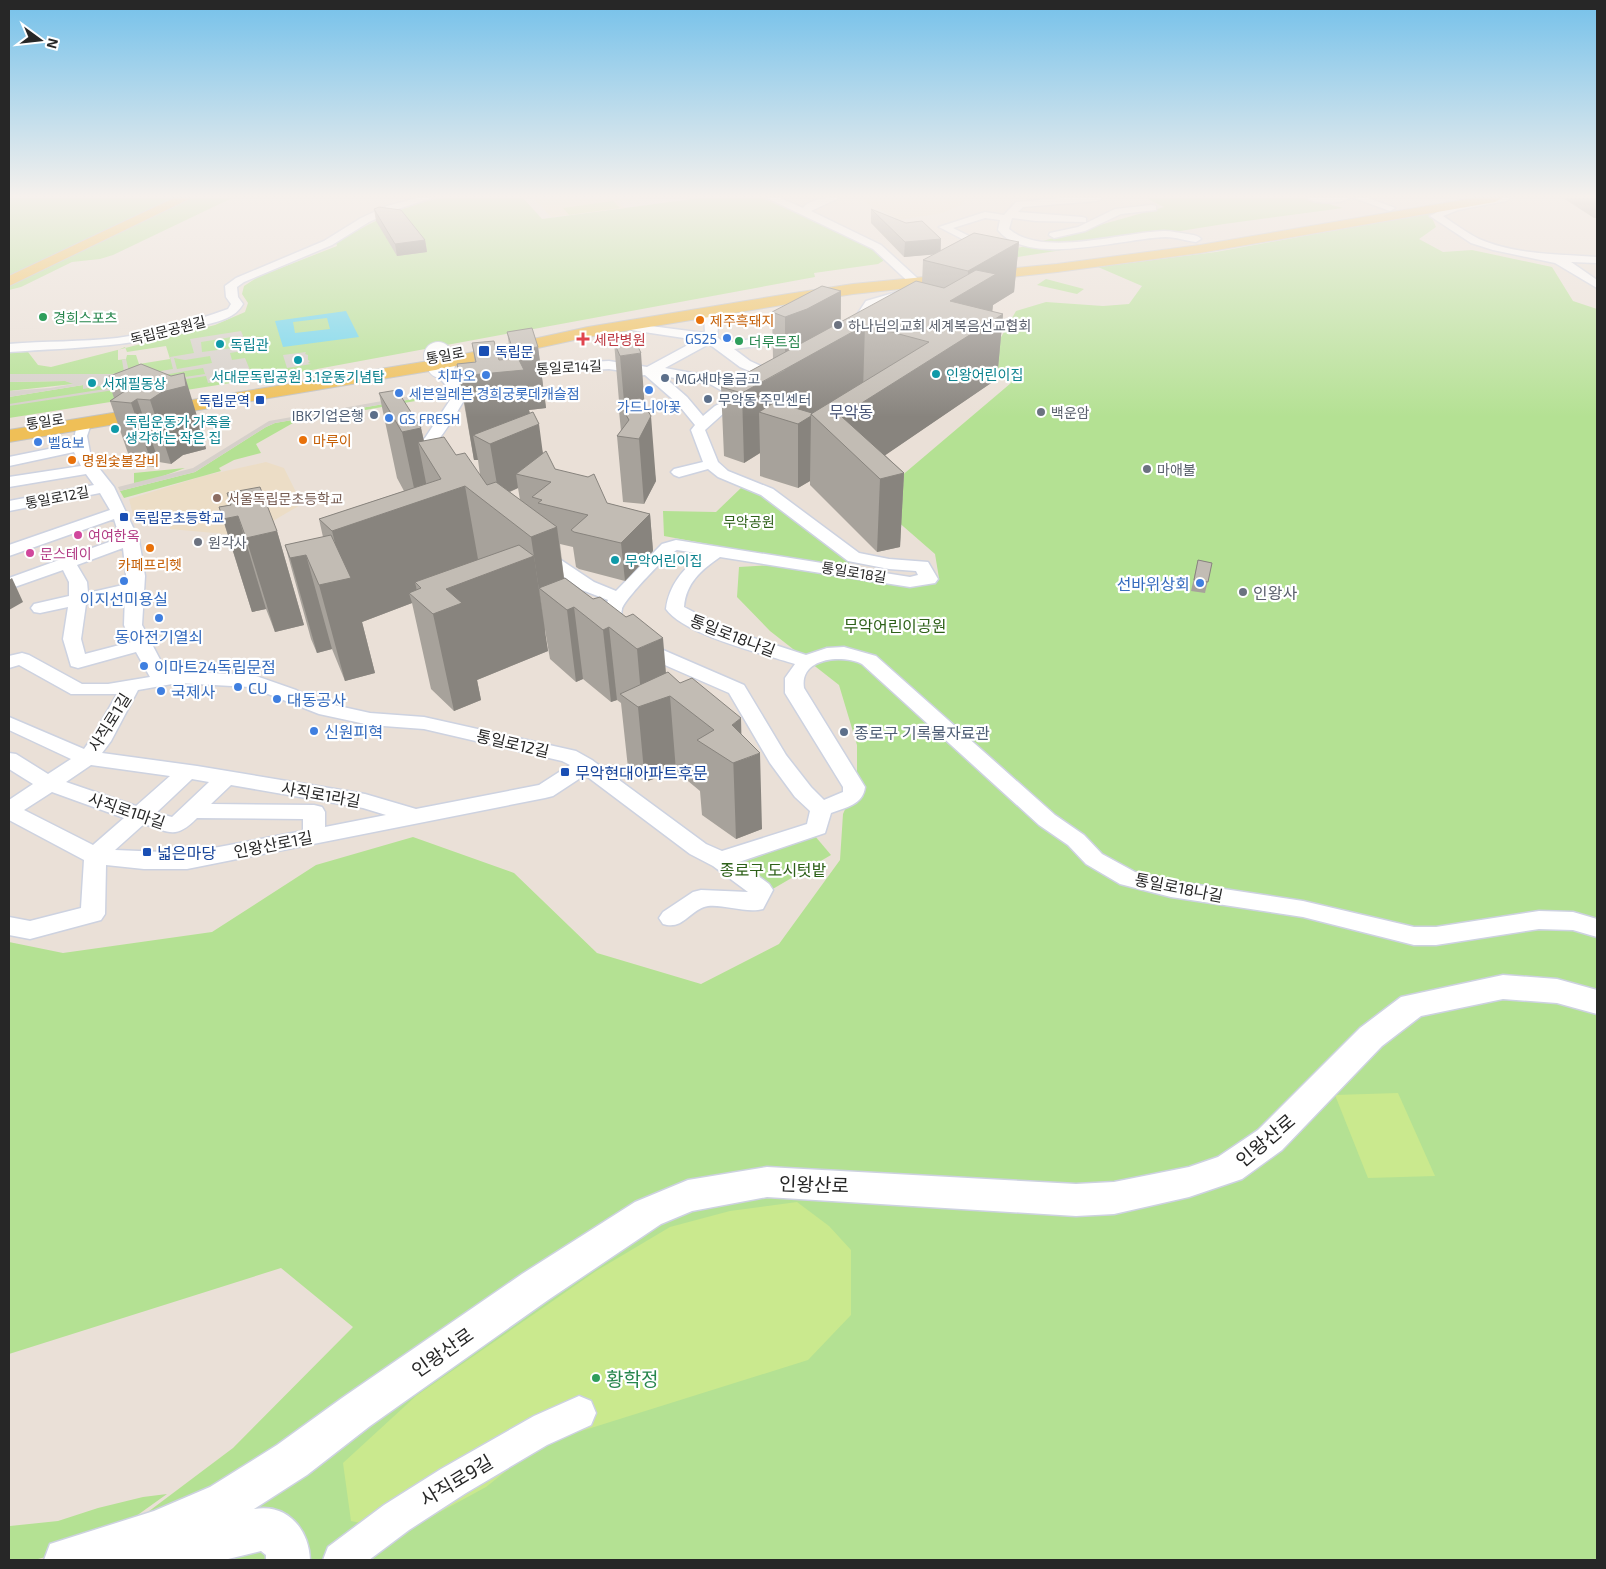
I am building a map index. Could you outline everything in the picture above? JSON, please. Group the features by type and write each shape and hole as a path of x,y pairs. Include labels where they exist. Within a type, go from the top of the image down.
{"main road":[{"path":"9,277 22,271"},
{"path":"9,282 31,271"},
{"path":"9,288 43,271"},
{"name":"통일로","path":"9,426 439,360 460,360 588,332 970,271"},
{"name":"통일로","path":"9,436 439,360 742,296 1015,271"}],"street":[{"name":"독립문공원길","path":"9,348 41,344 115,342 211,320 233,312 236,304 232,296 231,286 261,271"},
{"path":"877,333 881,321 864,313 870,304 917,291 921,287 905,271"},
{"path":"1580,271 1592,277 1597,285"},
{"path":"710,313 712,327 710,338"},
{"path":"631,326 710,338 745,364 773,378 793,384 727,403 698,430 711,464 679,472"},
{"path":"724,347 816,334"},
{"path":"702,425 682,400 650,370 710,338"},
{"name":"통일로","path":"439,360 439,370 461,394"},
{"name":"통일로14길","path":"460,360 530,369 603,365 650,370 714,381 746,398"},
{"name":"통일로14길","path":"538,382 650,370"},
{"path":"396,465 431,441 461,394 479,391"},
{"path":"9,461 79,447 79,434 84,424"},
{"path":"431,441 441,456"},
{"name":"통일로12길","path":"79,447 89,469 106,487 131,540 136,575 133,625 159,676 253,682 289,694 319,708 370,719 424,722 569,756 585,765 698,849 721,860 761,890 755,903 701,898 670,918"},
{"name":"통일로18길","path":"711,464 723,474 767,492 854,557 889,564 922,566 929,579 910,582 676,545 668,548 612,608 612,619 617,632 626,641 737,689 777,758 803,792 821,809"},
{"name":"통일로12길","path":"9,482 89,469"},
{"name":"통일로12길","path":"9,506 106,487"},
{"name":"통일로12길","path":"9,551 119,512"},
{"path":"9,584 131,540"},
{"path":"528,545 588,586 620,599"},
{"name":"통일로18나길","path":"718,551 697,565 682,581 675,598 675,609 682,615 714,631 808,662 818,656 844,652 858,654 869,660 1047,820 1076,840 1094,859 1128,878 1171,889 1303,909 1414,936 1436,936 1539,920 1574,921 1597,928"},
{"path":"67,563 78,582 78,600 72,639 78,662 143,645"},
{"path":"40,608 135,588"},
{"name":"사직로1길","path":"9,662 22,659 78,690 108,690 178,678"},
{"path":"721,860 816,828 821,809 853,796 854,787 796,693 793,684 794,676 808,662"},
{"name":"사직로1길","path":"86,758 105,734 131,686"},
{"name":"사직로1라길","path":"9,723 86,758 226,778 365,801 414,816"},
{"path":"86,758 48,782 9,811 96,856"},
{"name":"사직로1마길","path":"9,759 21,770 48,782 140,816 176,826 191,811 314,812 314,836"},
{"name":"인왕산로1길","path":"96,856 144,861 186,860 545,790 585,765"},
{"path":"9,926 30,930 93,914 96,856 187,772"},
{"path":"191,811 226,778"},
{"name":"인왕산로","path":"66,1560 156,1532 225,1502 292,1460 356,1412 535,1287 648,1213 688,1196 767,1182 1076,1200 1114,1198 1189,1182 1230,1168 1270,1140 1371,1037 1412,1006 1503,987 1557,991 1597,1002"},
{"name":"사직로9길","path":"341,1560 380,1527 438,1489 555,1421 579,1413"},
{"path":"160,1560 240,1533 268,1528 287,1545 288,1560"}],"shaded area":[{"path":"241,331 249,350 230,353 232,360 245,358 250,370 246,370 248,377 208,383 206,376 9,406 9,404 124,386 124,382 83,389 83,385 9,397 9,391 73,384 65,381 9,382 9,374 113,374 124,372 122,360 126,359 130,376 173,369 170,357 194,353 190,339","holes":["238,336 240,347 202,352 201,342","210,356 212,363 177,369 174,358 185,360","203,368 205,374 130,385 130,381"]},
{"path":"306,352 305,354 308,355 308,360 310,361 308,363 311,364 287,368 283,355"},
{"path":"439,391 441,394 275,423 195,472 120,491 118,487 193,468 269,421"},
{"name":"서울독립문초등학교","path":"266,462 284,468 302,504 247,536 170,529 169,517 135,523 129,499 203,476"}],"green space":[{"path":"9,271 53,271 21,287 9,290"},
{"path":"273,271 827,271 814,273 815,277 301,372 9,418 9,397 83,385 124,372 106,375 9,374 9,353 28,352 38,365 51,367 118,350 118,360 126,359 127,355 136,355 139,364 170,359 166,346 127,352 125,348 215,325 245,312 248,303 242,294 244,286 258,277"},
{"name":"무악어린이공원","path":"1108,271 1555,271 1573,301 1597,309 1597,1560 84,1560 233,1448 353,1327 281,1268 9,1354 9,942 63,953 212,932 316,865 413,837 514,873 597,953 701,984 779,944 840,860 843,814 857,782 857,745 839,685 770,631 737,597 739,567 793,564 927,582 939,578 935,554 873,500 1011,383 1002,372 974,365 996,346 1016,311 1046,302 1103,306 1129,304 1142,286"},
{"path":"1046,279 1084,289 1077,294 1037,285"},
{"path":"9,382 73,382 73,384 9,391"},
{"path":"441,394 443,396 293,423 256,444 261,453 234,460 219,468 221,471 124,498 120,491 195,472 275,423"},
{"path":"185,468 147,482 134,483 134,473"},
{"name":"무악공원","path":"742,487 761,494 851,560 845,569 664,536 663,511 716,512"},
{"name":"종로구 도시텃밭","path":"815,836 831,855 771,890 741,863"},
{"path":"1398,1093 1435,1176 1368,1178 1335,1095"},
{"name":"황학정","path":"797,1202 829,1226 851,1250 851,1315 808,1360 540,1444 486,1487 403,1532 351,1521 343,1463 416,1396 596,1271 670,1227 730,1211"},
{"path":"167,1494 97,1544 34,1560 9,1560 10,1526 58,1521 98,1508 143,1497"}],"water":[{"path":"346,311 359,337 283,347 275,321","holes":["327,318 330,329 295,333 293,322"]}],"building":[{"path":"974,271 996,274 950,301 1003,314 841,416 904,473 880,479 811,414 929,342 865,325 742,393 721,387 916,281 944,288"},
{"path":"822,286 841,291 807,309 785,317 772,312"},
{"path":"532,328 538,347 513,350 507,332"},
{"path":"633,336 641,353 620,356 614,342"},
{"path":"494,341 499,360 518,358 524,370 460,376 457,364 476,362 472,343"},
{"path":"510,351 511,356 496,354"},
{"path":"141,364 171,376 184,373 186,386 162,392 150,400 137,399 131,403 110,401 131,387 107,377"},
{"path":"397,390 421,428 402,432 379,393"},
{"path":"640,398 651,416 639,439 617,436 629,420 618,401"},
{"path":"775,402 812,413 811,416 798,424 759,412"},
{"path":"533,412 539,424 490,444 473,435"},
{"path":"444,437 456,455 465,453 487,485 496,482 557,527 531,537 465,486 332,531 319,519 441,479 418,442"},
{"path":"546,451 555,469 588,477 594,474 607,503 650,514 621,543 574,532 571,530 588,515 538,503 542,500 532,497 551,482 516,474"},
{"path":"260,487 277,531 246,538 238,516 223,519 219,507 231,505 227,493"},
{"path":"331,535 351,578 319,585 306,555 290,558 285,545"},
{"path":"519,545 534,556 446,589 462,603 433,614 409,593 421,588 415,582"},
{"path":"1198,560 1212,563 1208,582 1194,580"},
{"path":"565,578 593,599 600,597 626,617 633,614 663,638 637,649 609,627 603,630 574,607 567,610 539,588"},
{"path":"668,672 680,683 692,678 741,718 732,725 760,753 733,763 697,740 714,730 670,696 638,707 620,694"}],"place":[{"name":"경희스포츠","path":"43,317"},
{"name":"제주흑돼지","path":"700,320"},
{"name":"하나님의교회 세계복음선교협회","path":"838,325"},
{"name":"GS25","path":"727,338"},
{"name":"세란병원","path":"583,339"},
{"name":"더루트짐","path":"739,341"},
{"name":"독립관","path":"220,344"},
{"name":"독립문","path":"484,351"},
{"name":"서대문독립공원 3.1운동기념탑","path":"298,360"},
{"name":"인왕어린이집","path":"936,374"},
{"name":"치파오","path":"486,375"},
{"name":"MG새마을금고","path":"665,378"},
{"name":"서재필동상","path":"92,383"},
{"name":"가드니아꽃","path":"649,390"},
{"name":"세븐일레븐 경희궁롯데캐슬점","path":"399,393"},
{"name":"무악동 주민센터","path":"708,399"},
{"name":"독립문역","path":"260,400"},
{"name":"백운암","path":"1041,412"},
{"name":"IBK기업은행","path":"374,415"},
{"name":"GS FRESH","path":"389,418"},
{"name":"독립운동가 가족을 생각하는 작은 집","path":"115,429"},
{"name":"마루이","path":"303,440"},
{"name":"벨&보","path":"38,442"},
{"name":"명원숯불갈비","path":"72,460"},
{"name":"마애불","path":"1147,469"},
{"name":"서울독립문초등학교","path":"217,498"},
{"name":"독립문초등학교","path":"124,517"},
{"name":"여여한옥","path":"78,535"},
{"name":"원각사","path":"198,542"},
{"name":"카페프리헷","path":"150,548"},
{"name":"문스테이","path":"30,553"},
{"name":"무악어린이집","path":"615,560"},
{"name":"이지선미용실","path":"124,581"},
{"name":"선바위상회","path":"1200,583"},
{"name":"인왕사","path":"1243,592"},
{"name":"동아전기열쇠","path":"159,618"},
{"name":"이마트24독립문점","path":"144,666"},
{"name":"CU","path":"238,687"},
{"name":"국제사","path":"161,691"},
{"name":"대동공사","path":"277,699"},
{"name":"신원피혁","path":"314,731"},
{"name":"종로구 기록물자료관","path":"844,732"},
{"name":"무악현대아파트후문","path":"565,772"},
{"name":"넓은마당","path":"147,852"},
{"name":"황학정","path":"596,1378"}],"district":[{"name":"무악동","path":"851,411"}]}
